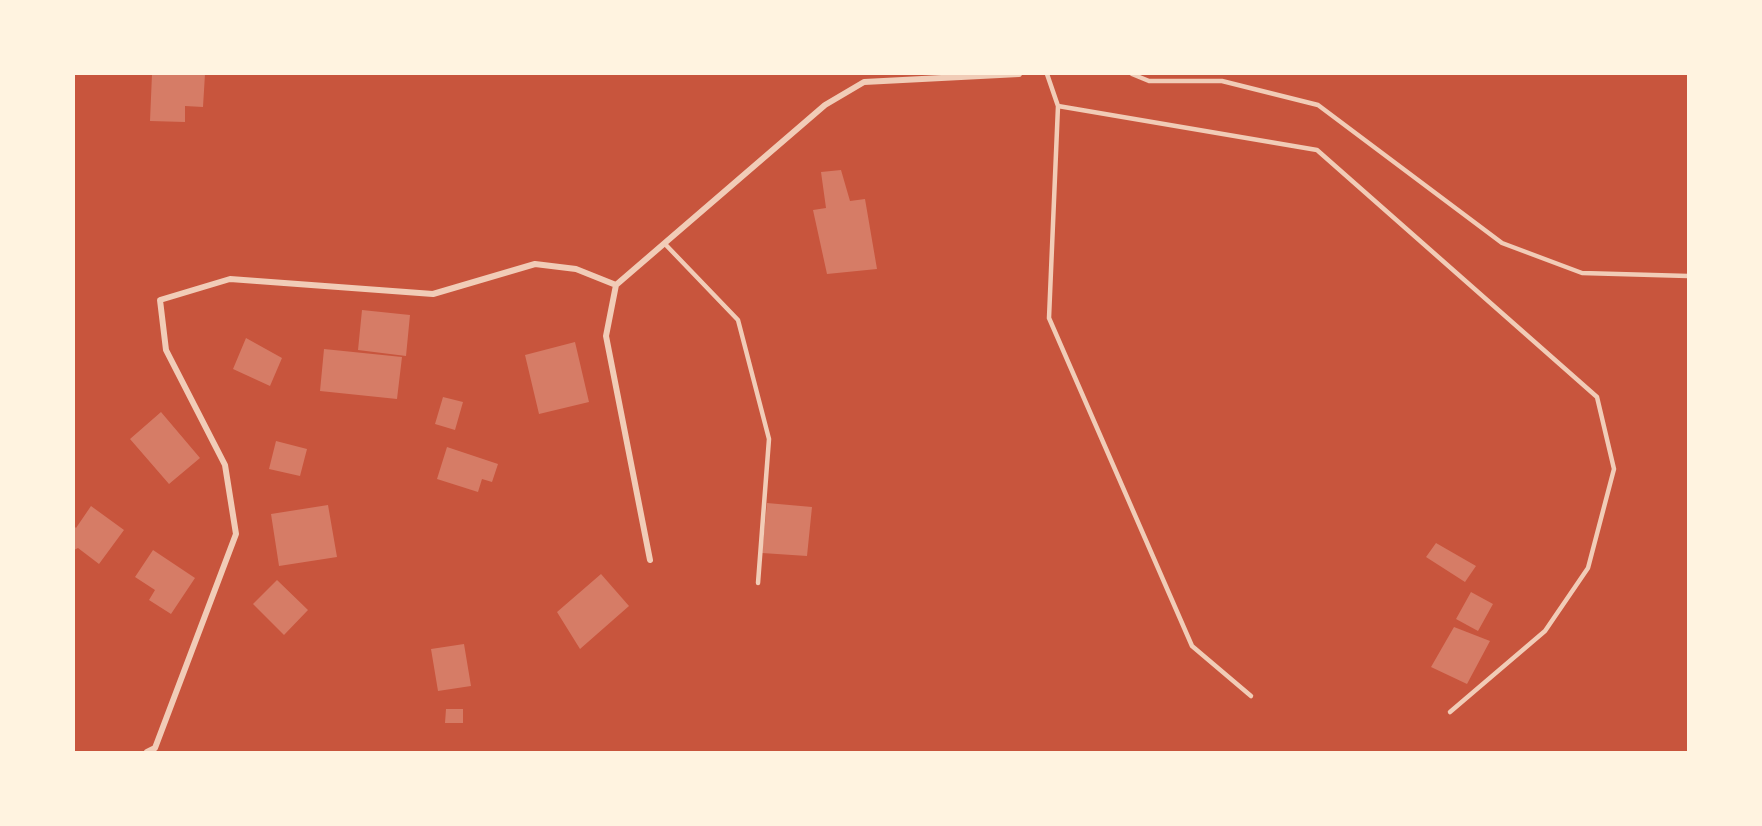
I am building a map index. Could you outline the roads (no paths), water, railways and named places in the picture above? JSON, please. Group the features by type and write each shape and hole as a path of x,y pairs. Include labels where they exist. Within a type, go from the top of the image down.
{"street":[{"path":"650,560 606,336 616,285 825,105 864,82 1019,74"},
{"path":"147,753 155,748 236,534 225,465 166,350 159,300 230,279 433,294 536,264 576,269 616,285"}],"lane":[{"path":"1047,74 1058,106 1048,318 1192,646 1251,696"},
{"path":"1132,74 1149,81 1222,81 1318,105 1502,243 1582,273 1689,276"},
{"path":"1058,106 1317,150 1597,398 1614,469 1588,568 1545,632 1450,712"},
{"path":"665,244 738,320 769,439 758,583"}]}
